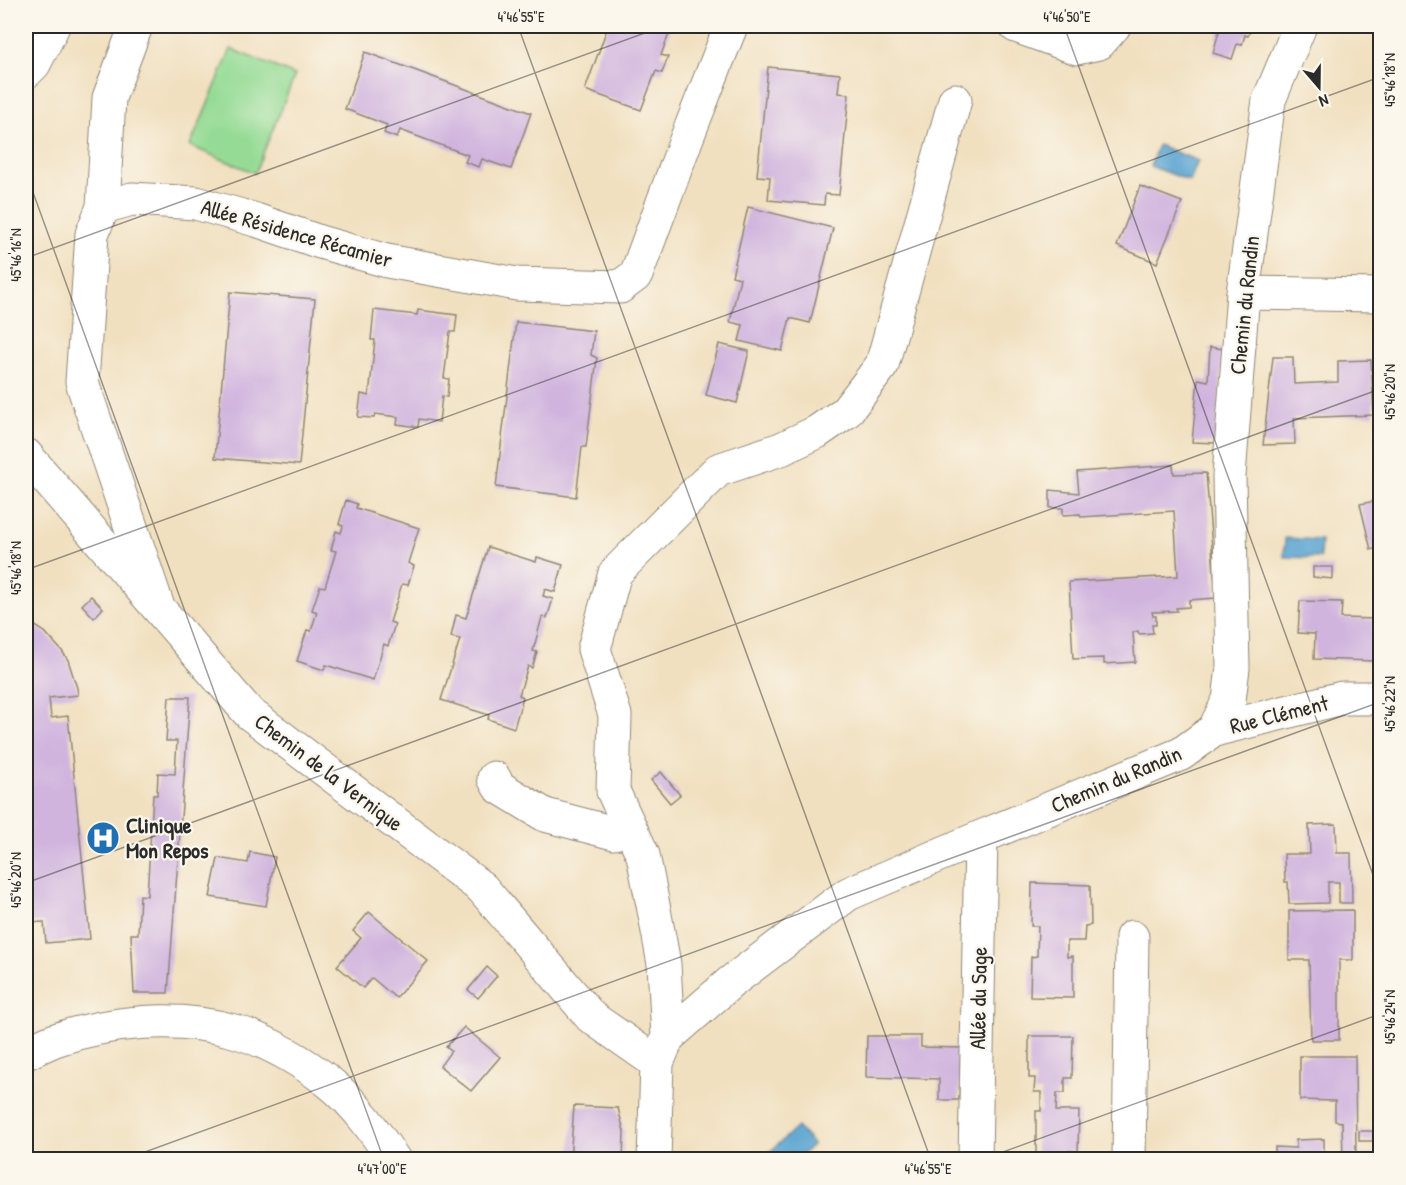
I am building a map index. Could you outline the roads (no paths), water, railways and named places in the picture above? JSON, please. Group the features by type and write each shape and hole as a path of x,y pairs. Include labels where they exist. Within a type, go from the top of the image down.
{"street":[{"path":"26,72 34,64 53,26"},
{"path":"136,26 109,98 103,207 92,234 82,382 158,607"},
{"name":"Allée Résidence Récamier","path":"103,207 132,199 196,203 387,261 517,284 620,287 636,275 731,26"},
{"path":"1016,26 1077,48 1099,43 1114,26"},
{"name":"Chemin du Randin","path":"662,1050 731,982 848,894 1181,754 1214,730 1229,700 1233,668 1229,476 1243,293 1269,100 1300,26"},
{"path":"654,1160 662,1050 663,964 643,855 613,791 615,715 594,649 615,573 718,470 781,449 817,432 846,412 882,365 955,100"},
{"path":"1243,293 1380,295"},
{"name":"Chemin de la Vernique","path":"26,455 249,713 482,888 591,1017 662,1050"},
{"name":"Rue Clément","path":"1214,730 1342,698 1380,698"},
{"path":"494,778 499,787 545,815 614,833 630,828"},
{"name":"Allée du Sage","path":"975,1160 981,837"},
{"path":"1129,1160 1132,937"},
{"path":"26,1053 90,1030 123,1025 165,1022 201,1024 235,1032 272,1046 330,1084 355,1107 394,1160"}],"water":[{"path":"1158,145 1198,161 1190,181 1150,166"},
{"path":"1285,538 1321,540 1320,558 1284,557"},
{"path":"797,1127 813,1144 797,1159 763,1158"}],"place":[{"name":"Clinique Mon Repos","path":"103,838"}]}
